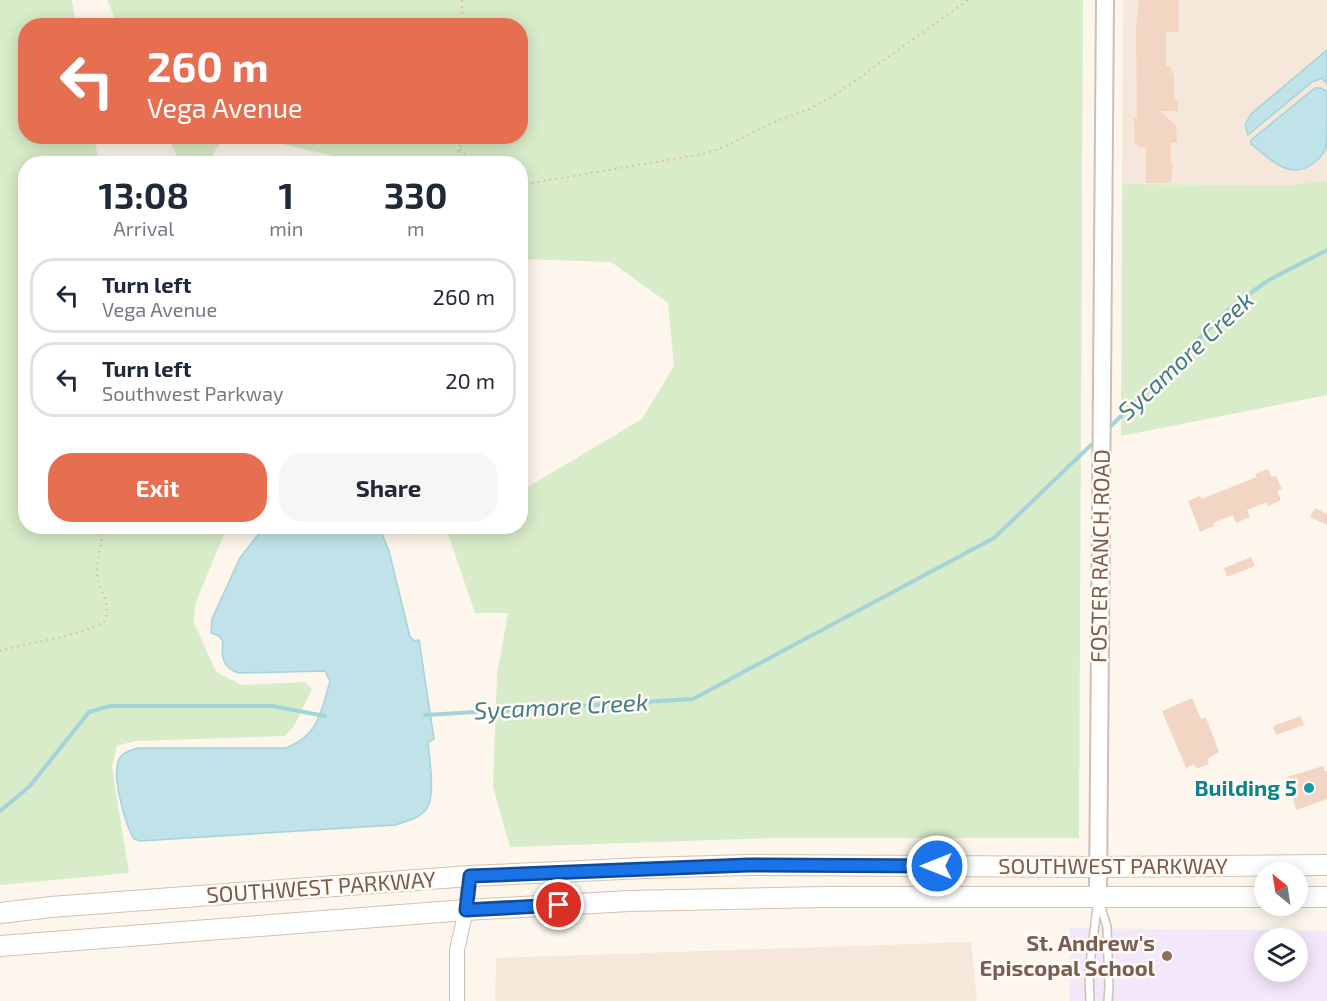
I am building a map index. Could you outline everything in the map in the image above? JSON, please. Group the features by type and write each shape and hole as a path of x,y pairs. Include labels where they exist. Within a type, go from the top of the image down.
{"main road":[{"name":"SOUTHWEST PARKWAY","path":"0,913 51,907 470,876 748,865 1098,867 1327,865"},
{"name":"SOUTHWEST PARKWAY","path":"0,946 466,910 629,901 801,897 1254,897"},
{"path":"1308,897 1327,897"}],"street":[{"name":"FOSTER RANCH ROAD","path":"1098,896 1105,0"},
{"path":"457,1001 456,950 466,910 470,876"}],"lane":[{"path":"1090,1001 1089,972 1098,896"},
{"path":"1098,896 1107,927 1108,1001"}],"path":[{"path":"462,0 463,18"},
{"path":"528,184 703,154 724,147 835,95 968,0"},
{"path":"457,156 461,144"},
{"path":"459,149 467,156"},
{"path":"0,651 82,630 105,621 106,597 97,572 102,534"}],"shaded area":[{"path":"1123,0 1327,0 1327,181 1289,185 1122,184"},
{"name":"St. Andrew's Episcopal School","path":"1070,928 1254,930 1254,982 1308,982 1308,931 1327,931 1327,1001 1070,1001"},
{"path":"971,942 977,1001 495,1001 496,958"}],"green space":[{"path":"0,0 72,0 75,18 18,18 18,144 95,144 98,156 18,156 18,534 224,534 195,604 194,623 216,672 242,685 305,682 312,689 294,726 285,736 135,741 117,746 112,767 129,873 0,885"},
{"path":"107,0 1083,0 1079,838 771,838 510,847 493,787 497,675 508,613 475,613 448,534 528,534 528,487 642,419 674,366 668,303 611,262 528,259 528,156 333,156 282,144 528,144 528,18 115,18"},
{"path":"171,144 219,144 212,156 177,156"},
{"path":"1327,181 1327,395 1121,436 1122,184 1289,185"}],"water":[{"path":"1327,50 1327,84 1322,78 1312,82 1248,135 1245,125 1251,114"},
{"path":"1315,88 1321,88 1327,92 1326,148 1320,158 1311,165 1303,169 1287,169 1251,144 1251,140"},
{"path":"259,534 382,534 389,551 410,637 415,641 419,640 434,739 428,742 431,798 425,811 418,816 395,825 140,841 134,839 126,822 117,784 118,763 125,753 138,748 286,748 306,736 321,712 330,681 325,671 239,673 226,665 222,652 223,641 219,636 211,633 212,619 240,558"}],"building":[{"path":"1139,0 1179,0 1179,32 1166,32 1166,66 1171,67 1171,73 1174,73 1174,99 1178,100 1178,111 1160,111 1176,125 1177,143 1171,143 1171,164 1173,164 1171,183 1146,183 1146,147 1137,147 1138,145 1135,144 1136,30"},
{"path":"1268,469 1272,477 1276,476 1282,489 1277,491 1281,500 1268,506 1267,502 1247,510 1250,517 1236,523 1233,515 1213,523 1214,526 1200,532 1188,501 1200,496 1201,499 1257,477 1255,474"},
{"path":"1315,508 1327,514 1327,525 1310,517"},
{"path":"1251,557 1255,566 1227,577 1224,568"},
{"path":"1192,698 1201,719 1206,718 1219,752 1207,759 1209,764 1196,769 1194,764 1186,768 1162,711"},
{"path":"1301,716 1304,725 1276,735 1273,726"},
{"name":"Building 5","path":"1323,766 1324,771 1327,771 1327,799 1296,810 1287,777"}],"waterway":[{"name":"Sycamore Creek","path":"1109,428 1232,306 1269,280 1327,250"},
{"name":"Sycamore Creek","path":"425,715 693,699 994,538 1091,445"},
{"name":"Sycamore Creek","path":"0,811 30,786 89,712 110,706 272,706 325,716"}],"place":[{"name":"Building 5","path":"1309,788"},
{"name":"St. Andrew's Episcopal School","path":"1167,956"}],"route":[{"path":"559,905 466,910 470,876 748,865 937,866"}]}
